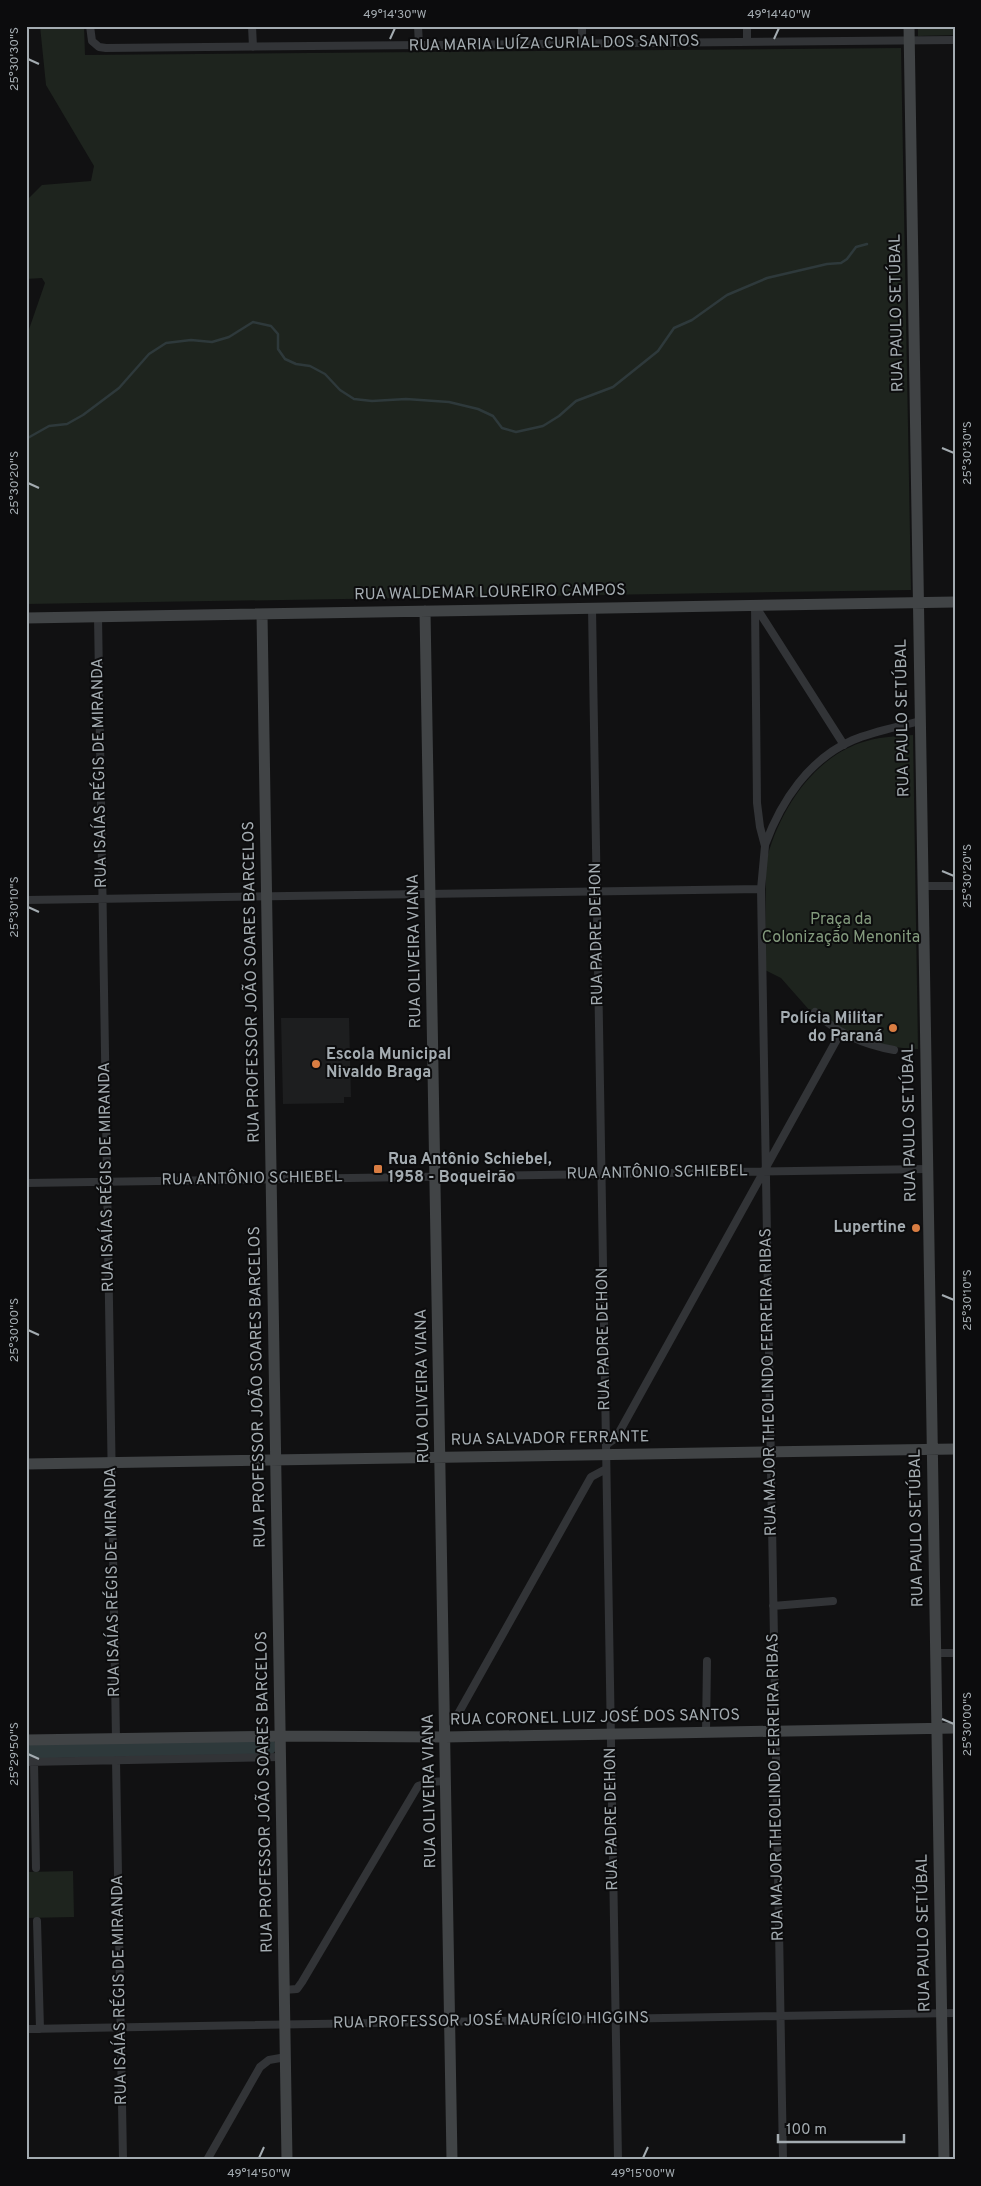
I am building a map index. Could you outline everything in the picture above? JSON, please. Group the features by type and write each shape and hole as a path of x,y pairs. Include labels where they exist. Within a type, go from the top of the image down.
{"main road":[{"name":"RUA PAULO SETÚBAL","path":"909,26 944,2160"},
{"name":"RUA WALDEMAR LOUREIRO CAMPOS","path":"26,618 955,602"},
{"name":"RUA OLIVEIRA VIANA","path":"426,611 452,2160"},
{"name":"RUA PROFESSOR JOÃO SOARES BARCELOS","path":"262,614 287,2160"},
{"name":"RUA SALVADOR FERRANTE","path":"26,1464 440,1458 606,1450 770,1452 955,1449"},
{"name":"RUA CORONEL LUIZ JOSÉ DOS SANTOS","path":"26,1740 280,1736 445,1737 955,1728"}],"street":[{"name":"RUA MARIA LUÍZA CURIAL DOS SANTOS","path":"90,26 90,36 95,44 106,48 955,40"},
{"path":"252,26 252,47"},
{"path":"418,26 419,45"},
{"path":"582,26 582,44"},
{"path":"747,26 747,42"},
{"path":"755,605 844,744"},
{"name":"RUA MAJOR THEOLINDO FERREIRA RIBAS","path":"755,605 757,803 765,846 761,889 783,2160"},
{"name":"RUA PADRE DEHON","path":"592,608 618,2160"},
{"name":"RUA ISAÍAS RÉGIS DE MIRANDA","path":"98,616 116,1739"},
{"path":"765,846 776,820 794,788 816,764 844,744 860,737 920,721"},
{"path":"922,886 955,886"},
{"path":"26,900 761,889"},
{"path":"816,1012 842,1032 874,1045 894,1050"},
{"path":"606,1450 616,1438 842,1032"},
{"name":"RUA ANTÔNIO SCHIEBEL","path":"26,1183 927,1169"},
{"path":"445,1719 453,1718 458,1714 592,1478 606,1469"},
{"path":"773,1606 833,1601"},
{"path":"935,1653 955,1653"},
{"path":"706,1732 707,1661"},
{"path":"36,1868 30,1762 281,1757"},
{"name":"RUA ISAÍAS RÉGIS DE MIRANDA","path":"116,1760 123,2160"},
{"path":"284,1990 297,1988 302,1982 418,1786 430,1782 446,1781"},
{"path":"37,1921 40,2029"},
{"name":"RUA PROFESSOR JOSÉ MAURÍCIO HIGGINS","path":"26,2029 955,2013"},
{"path":"208,2160 260,2067 269,2060 286,2056"}],"shaded area":[{"name":"Escola Municipal Nivaldo Braga","path":"281,1018 349,1018 351,1097 344,1097 344,1103 283,1104"}],"green space":[{"path":"40,26 84,26 85,55 901,48 911,590 26,604 26,338 45,283 42,278 26,279 26,201 42,185 91,181 94,166 46,85"},
{"path":"918,26 955,26 955,35 918,36"},
{"name":"Praça da Colonização Menonita","path":"913,735 918,1049 890,1046 863,1038 838,1025 815,1008 811,1012 781,978 765,970 766,862 771,844 788,807 812,775 842,751 873,739"},
{"path":"73,1871 74,1917 26,1918 26,1872"}],"waterway":[{"path":"26,439 49,426 67,424 83,415 119,388 149,354 166,343 191,340 212,342 229,337 253,322 271,326 278,334 278,349 285,359 296,364 310,366 325,374 340,390 354,399 372,401 406,399 449,402 478,409 493,416 502,428 516,432 543,426 559,416 576,401 613,387 658,351 674,328 692,320 727,295 767,278 827,264 841,263 847,259 856,247 867,244"},
{"path":"26,1751 269,1747"}],"place":[{"name":"Polícia Militar do Paraná","path":"893,1028"},
{"name":"Escola Municipal Nivaldo Braga","path":"316,1064"},
{"name":"Rua Antônio Schiebel, 1958 - Boqueirão","path":"378,1169"},
{"name":"Lupertine","path":"916,1228"}]}
